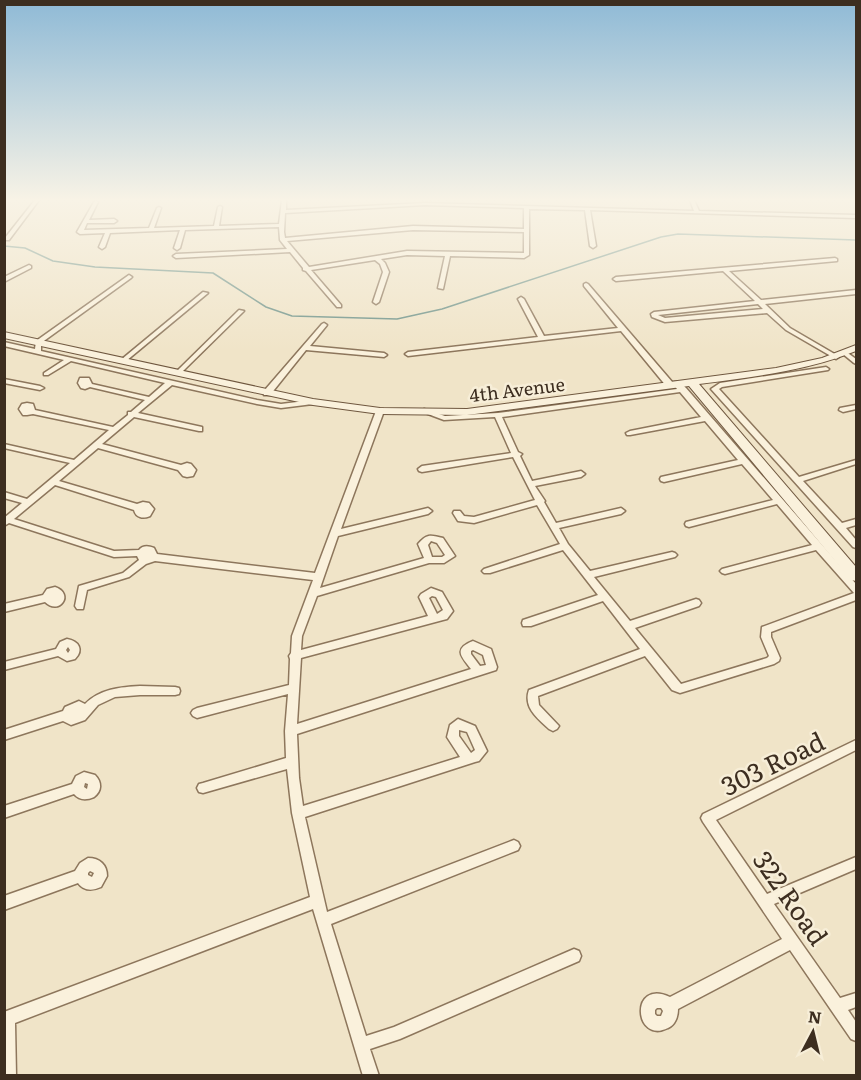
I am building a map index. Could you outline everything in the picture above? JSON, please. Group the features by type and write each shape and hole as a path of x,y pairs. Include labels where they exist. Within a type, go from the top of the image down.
{"main road":[{"name":"4th Avenue","path":"4,335 38,347 180,371 313,402 380,411 467,412 681,386 809,365 856,348"},
{"path":"681,386 712,415 856,576"}],"street":[{"path":"176,256 186,258 286,250"},
{"path":"291,250 339,306"},
{"path":"306,269 407,253 524,256 527,250"},
{"path":"441,288 448,254"},
{"path":"375,257 382,263 386,272 376,302"},
{"path":"616,279 835,260"},
{"path":"4,280 29,267"},
{"path":"725,270 766,311 788,329 856,362"},
{"path":"38,347 129,278"},
{"path":"586,285 624,329 681,386"},
{"path":"766,311 665,320 655,317 654,314 856,292"},
{"path":"124,360 205,293"},
{"path":"521,298 542,339"},
{"path":"180,371 241,311"},
{"path":"267,393 324,325"},
{"path":"408,354 624,329"},
{"path":"4,345 38,347 70,359 269,404 313,402"},
{"path":"304,348 384,355"},
{"path":"46,374 70,359"},
{"path":"826,369 716,387 716,393 856,545"},
{"path":"4,381 40,388"},
{"path":"6,521 171,382"},
{"path":"4,390 16,383"},
{"path":"89,385 149,399"},
{"path":"424,411 444,418 498,415 681,386"},
{"path":"843,410 856,407"},
{"path":"31,411 113,429"},
{"path":"371,1076 325,920 317,901 298,813 291,731 297,636 380,411"},
{"path":"131,414 199,429"},
{"path":"498,415 531,484 565,546 672,684 680,689 770,661 775,658 765,637 766,630 856,596"},
{"path":"630,433 712,415 739,418"},
{"path":"712,415 744,461 856,590"},
{"path":"96,445 182,468"},
{"path":"4,447 74,462"},
{"path":"422,470 518,454"},
{"path":"664,479 744,461"},
{"path":"798,480 856,462"},
{"path":"531,484 581,474"},
{"path":"52,481 139,508"},
{"path":"4,495 29,502"},
{"path":"457,513 461,519 474,520 541,501"},
{"path":"689,524 779,501"},
{"path":"334,534 428,511"},
{"path":"553,527 621,511"},
{"path":"6,521 114,554 319,577"},
{"path":"840,527 856,522"},
{"path":"487,571 565,546"},
{"path":"725,571 819,546"},
{"path":"588,575 672,555"},
{"path":"80,606 82,588 126,575 146,557"},
{"path":"314,593 429,560"},
{"path":"527,623 603,597"},
{"path":"4,608 46,598"},
{"path":"628,626 696,603"},
{"path":"294,656 433,616"},
{"path":"554,726 535,709 531,700 533,693 647,651"},
{"path":"4,666 60,652"},
{"path":"291,731 477,670"},
{"path":"196,713 294,688"},
{"path":"4,735 66,715 73,707 87,709 98,698 123,692 175,691"},
{"name":"303 Road","path":"707,818 856,746"},
{"path":"298,813 467,758"},
{"path":"203,788 292,762"},
{"path":"4,812 76,788"},
{"name":"322 Road","path":"707,818 856,1034"},
{"path":"325,920 514,846"},
{"path":"766,902 856,863"},
{"path":"4,903 81,876"},
{"path":"8,1076 6,1019 317,901"},
{"path":"668,1006 793,941"},
{"path":"363,1044 395,1034 574,956"},
{"path":"837,1006 856,1000"}],"waterway":[{"path":"30,250 53,261 95,267 213,273 266,307 292,316 397,319 442,309 620,250"}]}
